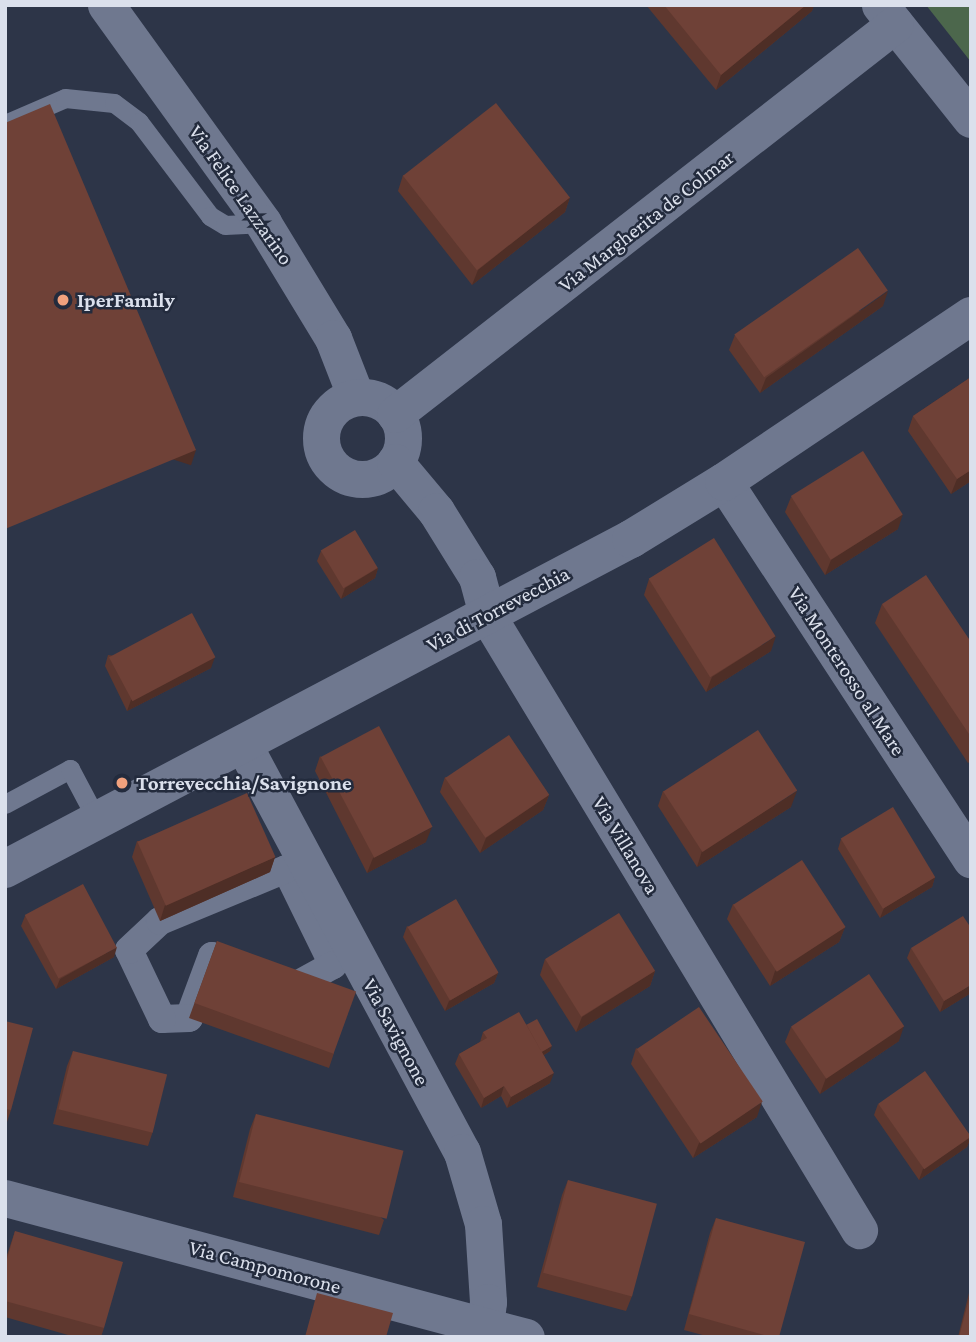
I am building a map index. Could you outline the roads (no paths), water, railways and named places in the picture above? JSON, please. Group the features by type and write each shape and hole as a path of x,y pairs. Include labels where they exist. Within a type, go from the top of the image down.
{"main road":[{"name":"Via di Torrevecchia","path":"5,869 631,539 724,482 971,316"}],"street":[{"name":"Via Felice Lazzarino","path":"106,5 263,223 333,338 356,397"},
{"path":"888,15 970,123"},
{"name":"Via Margherita de Colmar","path":"396,414 888,15"},
{"path":"356,397 377,400 396,414 403,438 395,462 371,477 357,478 344,474 324,454 321,442 326,418 356,397"},
{"name":"Via Villanova","path":"395,462 436,510 477,577 487,615 859,1230"},
{"name":"Via Monterosso al Mare","path":"724,482 966,841"},
{"name":"Via Savignone","path":"243,744 462,1152 483,1224 485,1332"},
{"path":"286,869 333,965 295,986 212,956 189,1018 162,1018 130,950 160,920 286,869"},
{"name":"Via Campomorone","path":"5,1198 485,1332 526,1337"}],"lane":[{"path":"5,124 65,98 114,103 139,122 210,216 225,225 263,223"},
{"path":"5,804 70,769 97,820"}],"place":[{"name":"IperFamily","path":"63,300"},
{"name":"Torrevecchia/Savignone","path":"122,783"}]}
